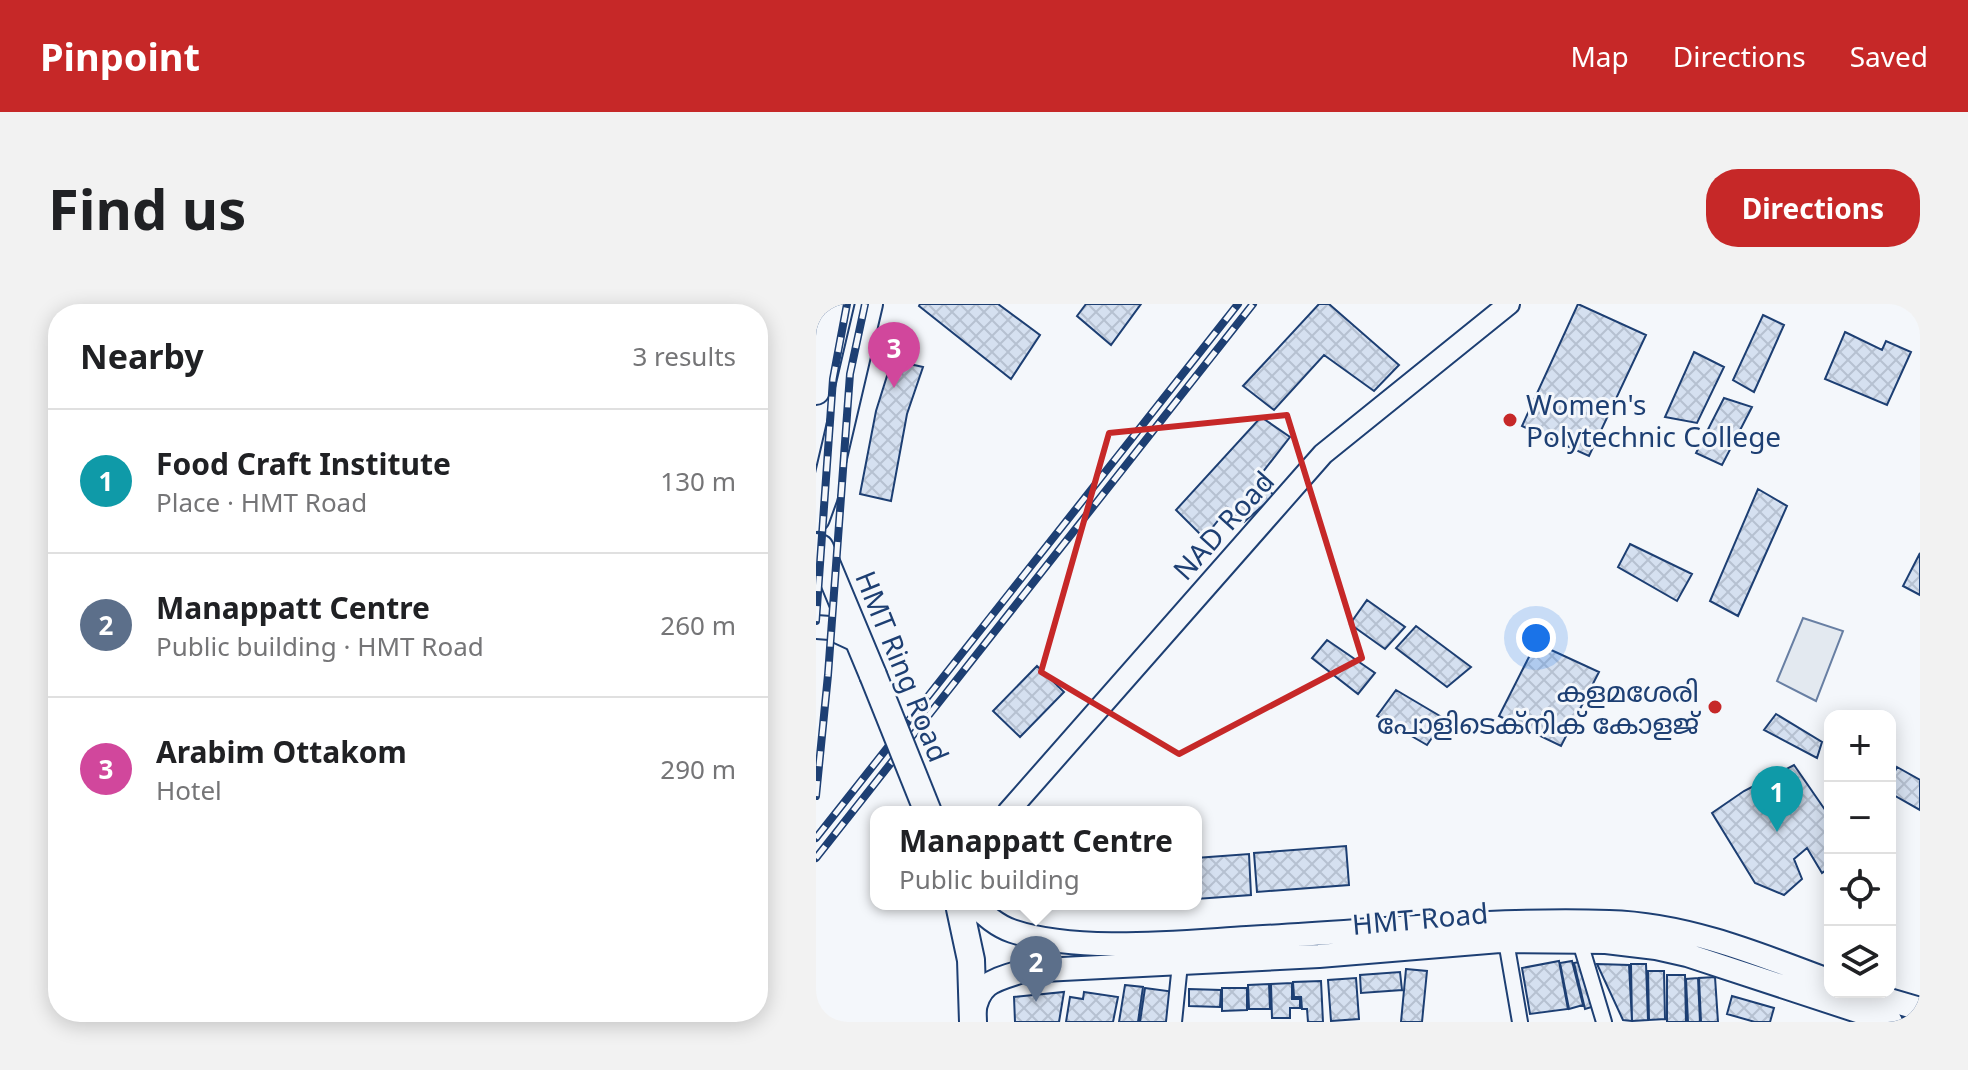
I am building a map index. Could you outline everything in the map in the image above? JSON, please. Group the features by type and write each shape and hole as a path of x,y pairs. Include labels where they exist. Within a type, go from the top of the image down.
{"highway":[{"path":"816,391 832,304"},
{"path":"816,518 824,496 869,304"},
{"name":"HMT Ring Road","path":"816,547 820,548 926,806"},
{"path":"960,910 971,960 973,1022"}],"main road":[{"path":"816,627 830,628 858,641"},
{"name":"HMT Road","path":"979,910 992,922 1012,931 1075,942 1182,943 1548,922 1639,924 1709,939 1824,979"},
{"name":"HMT Road","path":"973,1022 976,999 982,990 991,982 1023,971 1180,964 1506,941 1580,942 1656,948 1687,955 1891,1022"},
{"path":"1882,998 1920,1009"}],"street":[{"name":"NAD Road","path":"1013,806 1323,454 1509,304"},
{"path":"1506,941 1520,1022"},
{"path":"1580,942 1604,1022"},
{"path":"1174,1022 1180,964"}],"highlighted area":[{"path":"1287,415 1362,658 1179,754 1041,672 1109,433"}],"shaded area":[{"path":"1803,618 1843,631 1816,701 1777,681"}],"building":[{"path":"920,304 998,304 1040,335 1011,379"},
{"path":"1086,304 1141,304 1111,345 1077,316"},
{"path":"1319,304 1329,304 1399,365 1374,391 1324,355 1274,410 1243,386"},
{"path":"1578,304 1646,335 1589,456 1522,426"},
{"path":"1763,315 1784,325 1754,392 1733,380"},
{"path":"1845,332 1882,350 1886,341 1911,352 1887,405 1825,379"},
{"path":"1694,352 1724,367 1697,423 1665,417"},
{"path":"892,360 923,367 907,414 891,501 860,494 876,411"},
{"path":"1724,398 1752,407 1722,465 1696,453"},
{"path":"1261,417 1290,437 1259,477 1274,496 1244,522 1228,508 1204,538 1176,510"},
{"path":"1758,489 1787,506 1738,616 1710,601"},
{"path":"1630,544 1692,574 1677,601 1618,567"},
{"path":"1920,553 1920,595 1903,586"},
{"path":"1367,600 1405,627 1385,649 1350,624"},
{"path":"1416,626 1471,667 1447,687 1396,648"},
{"path":"1327,640 1375,673 1358,694 1312,658"},
{"path":"1536,643 1599,672 1561,746 1499,716"},
{"path":"1037,666 1064,692 1020,737 993,711"},
{"path":"1396,690 1445,719 1427,745 1377,716"},
{"path":"1776,714 1822,742 1817,758 1764,730"},
{"path":"1794,765 1824,808 1824,872 1822,873 1807,848 1794,859 1802,879 1784,895 1755,883 1712,813 1744,791"},
{"path":"1896,769 1920,780 1920,810 1896,796"},
{"path":"1346,846 1349,885 1257,892 1254,853"},
{"path":"1249,854 1251,895 1202,899 1202,858"},
{"path":"1559,961 1568,1009 1530,1014 1522,968"},
{"path":"1572,961 1583,1005 1569,1009 1560,963"},
{"path":"1585,961 1598,1005 1585,1009 1574,963"},
{"path":"1597,964 1629,965 1632,1021 1623,1020"},
{"path":"1631,964 1646,964 1648,1020 1632,1021"},
{"path":"1406,969 1427,971 1422,1022 1401,1022"},
{"path":"1648,971 1664,971 1665,1019 1649,1020"},
{"path":"1400,972 1402,990 1361,993 1360,975"},
{"path":"1667,975 1685,975 1686,1022 1667,1022"},
{"path":"1715,977 1718,1022 1701,1022 1699,978"},
{"path":"1356,978 1359,1019 1331,1021 1328,980"},
{"path":"1698,978 1700,1022 1688,1022 1686,979"},
{"path":"1321,981 1323,1022 1308,1022 1307,1009 1302,1009 1301,997 1294,997 1293,982"},
{"path":"1292,983 1292,999 1300,999 1300,1008 1290,1008 1290,1018 1272,1018 1271,984"},
{"path":"1269,984 1270,1009 1249,1009 1248,985"},
{"path":"1125,985 1143,987 1138,1022 1119,1022"},
{"path":"1145,988 1175,992 1170,1022 1140,1022"},
{"path":"1222,988 1247,988 1247,1010 1222,1011"},
{"path":"1189,989 1221,990 1220,1007 1189,1006"},
{"path":"1064,992 1059,1022 1015,1022 1014,997"},
{"path":"1084,992 1118,997 1113,1022 1066,1022 1070,997 1083,999"},
{"path":"1732,996 1774,1008 1770,1022 1755,1022 1727,1014"}],"railway":[{"path":"816,621 833,379 847,304"},
{"path":"816,796 850,374 865,304"},
{"path":"816,838 1238,304"},
{"path":"816,858 1253,304"}],"place":[{"name":"Arabim Ottakom","path":"894,388"},
{"name":"Women's Polytechnic College","path":"1510,420"},
{"name":"കളമശേരി പോളിടെക്നിക് കോളജ്","path":"1715,707"},
{"name":"Food Craft Institute","path":"1777,832"},
{"name":"Manappatt Centre","path":"1036,1002"}]}
